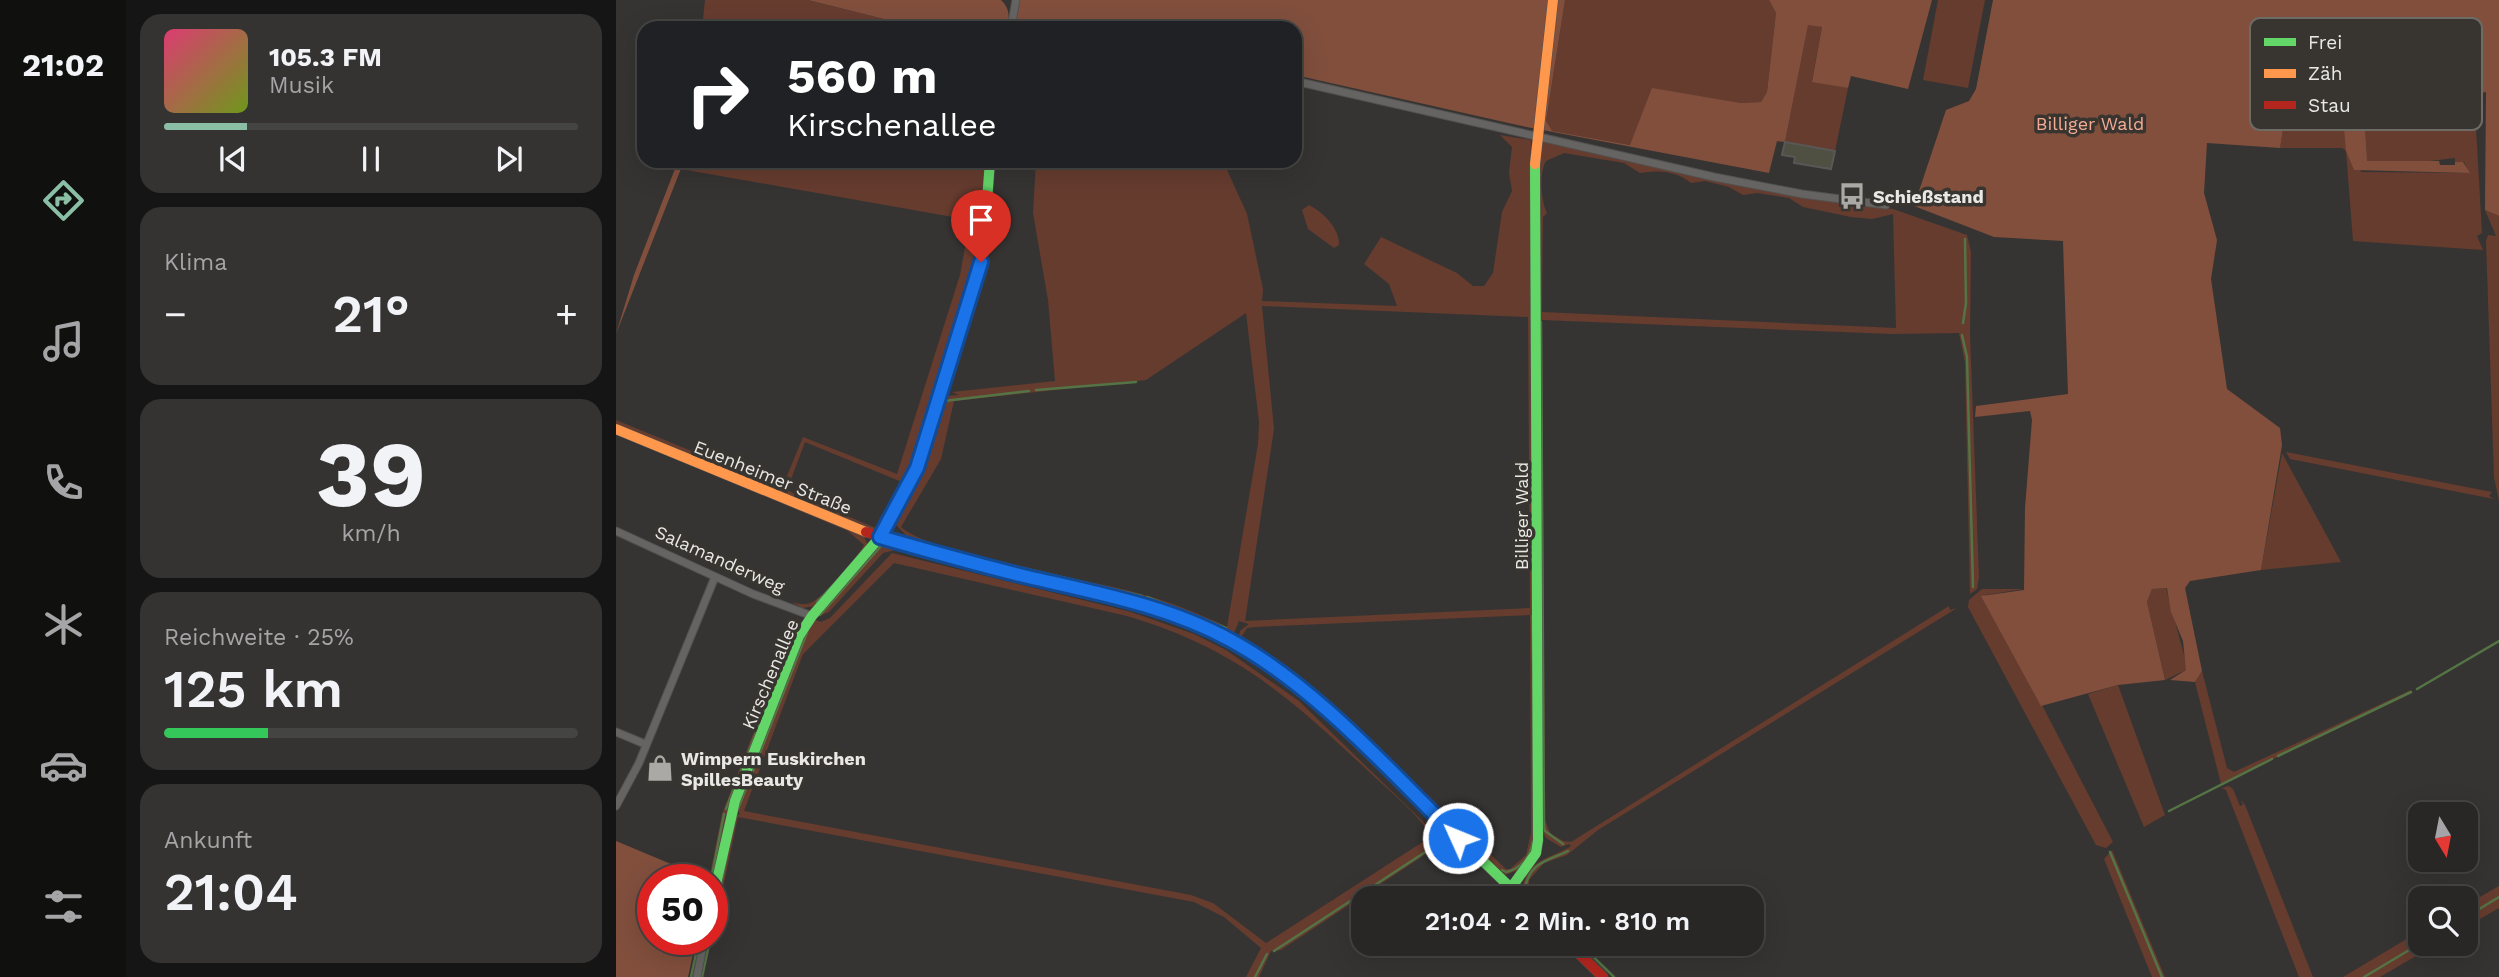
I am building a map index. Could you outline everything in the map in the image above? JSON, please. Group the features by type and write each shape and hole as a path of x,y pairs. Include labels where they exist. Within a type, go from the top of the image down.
{"street":[{"path":"1012,21 1016,0"},
{"name":"Billiger Wald","path":"1512,886 1536,853 1538,840 1535,148 1553,0"},
{"path":"1302,82 1714,177 1802,194 1886,205"},
{"name":"Kirschenallee","path":"721,864 735,801 799,636 811,616 850,575 880,537 917,468 981,262 987,229 990,168"},
{"name":"Euenheimer Straße","path":"616,429 880,537 962,561 1143,605 1188,620 1232,641 1311,696 1509,886"},
{"name":"Salamanderweg","path":"616,531 715,577 811,616"},
{"path":"616,806 633,777 715,577"},
{"path":"616,732 645,744"},
{"path":"696,977 701,955"},
{"path":"1581,956 1603,977"}],"shaded area":[{"path":"705,0 808,0 892,21 703,21"},
{"path":"1565,0 1769,0 1776,13 1767,92 1761,102 1740,103 1630,145 1551,131 1546,121"},
{"path":"1938,0 1985,0 1968,88 1923,80"},
{"path":"1808,24 1822,27 1812,81 1848,88 1835,151 1785,142"},
{"path":"2283,130 2348,130 2361,172 2469,173 2464,162 2455,162 2455,158 2412,163 2367,161 2365,130 2476,130 2482,233 2477,236 2483,250 2353,241 2346,151 2342,148 2280,148"},
{"path":"1500,135 1531,140 1534,849 1519,870 1505,875 1308,688 1238,639 1240,631 1249,624 1239,621 1234,633 1229,634 1148,601 1145,597 1140,599 953,554 904,539 905,534 892,521 901,518 897,515 943,396 959,395 952,392 1055,381 1048,300 1033,213 1036,168 1226,168 1247,214 1263,289 1262,301 1397,306 1389,284 1364,264 1381,237 1457,273 1473,286 1484,286 1493,273 1502,212 1512,191 1509,173 1512,147","holes":["1262,306 1528,317 1530,608 1245,621 1274,429","1246,313 1259,422 1258,444 1227,627 1149,596 976,556 918,537 901,527 941,459 954,401 1146,380","1530,615 1531,833 1526,855 1510,869 1506,869 1314,688 1242,636 1247,628 1255,627"]},
{"path":"1545,141 1791,195 1893,209 1967,235 1971,252 1970,334 1979,577 1977,589 1970,594 1965,362 1959,333 1892,334 1542,320 1545,820 1550,833 1563,841 1571,842 1949,606 1950,610 1957,608 1598,830 1567,855 1544,863 1529,880 1529,886 1524,886 1531,868 1571,846 1569,844 1561,847 1546,838 1541,829 1540,144","holes":["1564,153 1624,163 1640,173 1667,172 1691,183 1705,181 1729,187 1743,195 1757,193 1789,198 1803,207 1851,217 1872,219 1893,214 1896,328 1542,312 1543,217 1547,213 1543,202 1542,180 1546,161"]},
{"path":"681,168 986,168 983,239 919,455 881,528 876,528 902,482 805,442 787,490 795,494 793,497 749,479 749,476 740,475 616,425 616,420 782,488 803,437 897,474 960,275 970,220"},
{"path":"1309,205 1330,222 1337,233 1339,245 1334,248 1308,229 1302,210"},
{"path":"2485,210 2499,216 2499,501 2494,477 2486,241 2488,235 2496,236"},
{"path":"616,434 863,535 867,543 866,552 816,606 802,608 792,602 809,604 821,596 842,575 864,545 848,531"},
{"path":"2286,452 2492,492 2489,496 2494,499 2290,459"},
{"path":"2282,453 2341,562 2261,570"},
{"path":"809,500 876,528 846,520 811,505"},
{"path":"881,543 895,550 883,553 829,612 817,617"},
{"path":"901,550 1121,603 1182,622 1246,654 1308,700 1447,833 1447,838 1312,706 1257,663 1212,638 1139,610"},
{"path":"892,553 1131,612 1194,634 1226,650 1299,701 1444,842 1378,886 1354,886 1432,836 1409,809 1336,741 1256,676 1197,642 1127,616 894,563 803,654 744,811 1191,895 1213,903 1266,943 1351,888 1351,904 1281,950 1271,951 1259,977 1246,977 1261,948 1224,917 1194,902 738,817 728,864 723,864 733,816 740,814 737,810 802,637 813,619 821,622 830,618"},
{"path":"2166,588 2187,666 2186,670 2165,680 2147,602 2152,589"},
{"path":"1982,589 2024,589 1985,595 2113,842 2106,848 2096,845 1968,607 1969,600"},
{"path":"798,618 801,626 718,864 712,864 722,814"},
{"path":"2202,671 2227,768 2234,772 2411,690 2412,693 2221,784 2195,682"},
{"path":"2118,685 2165,815 2144,827 2088,694"},
{"path":"2229,786 2240,806 2243,805 2241,800 2245,805 2313,977 2299,977 2226,790 2222,788"},
{"path":"2112,850 2165,977 2152,977 2104,859"},
{"path":"2499,886 2499,908 2478,920 2478,898"},
{"path":"2408,938 2408,956 2416,956 2380,977 2343,977"}],"green space":[{"path":"808,0 1001,0 1009,16 1009,21 892,21"},
{"path":"1020,0 1565,0 1546,121 1552,131 1630,145 1652,88 1740,103 1761,102 1767,92 1776,13 1769,0 1932,0 1908,89 1851,76 1848,88 1812,82 1822,27 1808,25 1785,142 1777,141 1769,173 1522,126 1302,77 1302,21 1016,21"},
{"name":"Billiger Wald","path":"1993,0 2499,0 2499,216 2485,210 2486,92 2482,93 2482,18 2250,18 2250,130 2283,130 2280,148 2207,143 2204,193 2217,240 2211,279 2227,389 2280,428 2282,445 2261,570 2190,581 2185,588 2202,671 2195,682 2170,680 2186,670 2183,641 2171,612 2167,588 2152,589 2147,602 2165,680 2118,685 2041,706 1981,596 2024,590 2025,508 2032,420 2030,411 1975,417 1976,406 2068,394 2063,241 1994,237 1914,206 1946,110 1969,101 1976,89"},
{"name":"Billiger Wald","path":"2344,130 2365,130 2367,161 2439,161 2440,165 2463,162 2470,173 2354,170 2346,151"},
{"path":"675,168 681,168 616,334 634,275"},
{"path":"616,841 671,864 637,864 637,955 693,955 688,977 616,977"}],"building":[{"path":"1785,142 1835,151 1831,169 1794,163 1795,157 1782,155"}],"waterway":[{"path":"1963,323 1966,303 1965,239"},
{"path":"974,267 979,246"},
{"path":"1541,322 1544,827 1545,831 1563,844"},
{"path":"1962,335 1967,357 1973,587"},
{"path":"1036,390 1136,382"},
{"path":"923,431 937,387"},
{"path":"901,509 924,464 944,401 1029,391"},
{"path":"906,477 922,437"},
{"path":"878,527 897,495"},
{"path":"909,538 955,552 1142,596"},
{"path":"820,615 881,546"},
{"path":"817,602 852,565"},
{"path":"1147,597 1226,628"},
{"path":"1532,616 1533,661"},
{"path":"726,809 799,624"},
{"path":"738,809 808,630"},
{"path":"2417,689 2499,641"},
{"path":"2278,756 2411,692"},
{"path":"2169,811 2272,759"},
{"path":"714,864 724,814"},
{"path":"1502,870 1506,872 1521,865 1528,857 1533,841"},
{"path":"1274,951 1439,843"},
{"path":"1526,886 1535,868 1568,851"},
{"path":"2110,852 2162,977"},
{"path":"725,864 727,856"},
{"path":"2478,910 2499,897"},
{"path":"2364,977 2408,951"},
{"path":"1255,977 1267,954"},
{"path":"691,977 696,955"},
{"path":"702,977 707,955"},
{"path":"1592,956 1614,977"}],"traffic: fast":[{"path":"1512,886 1536,853 1538,840 1535,164"},
{"path":"721,864 735,801 799,636 812,616 880,537 917,468 983,254 989,168"},
{"path":"1147,607 1220,637 1282,676 1337,722 1508,886"}],"traffic: slow":[{"path":"1535,164 1553,0"},
{"path":"616,429 866,532"}],"traffic: jam":[{"path":"866,532 1147,607"},
{"path":"1581,956 1603,977"}],"place":[{"name":"Schießstand","path":"1852,196"},
{"name":"Wimpern Euskirchen SpillesBeauty","path":"660,768"}],"route":[{"path":"981,262 917,468 880,537 962,561 1116,597 1209,629 1264,660 1311,696 1458,838"}]}
